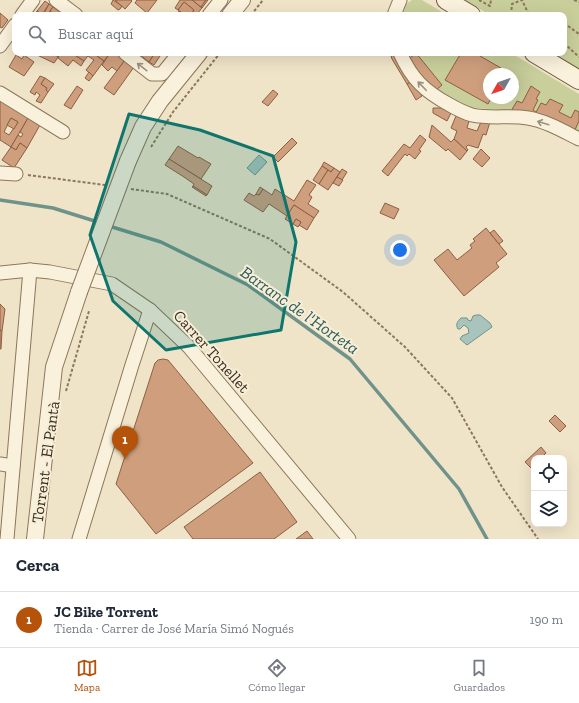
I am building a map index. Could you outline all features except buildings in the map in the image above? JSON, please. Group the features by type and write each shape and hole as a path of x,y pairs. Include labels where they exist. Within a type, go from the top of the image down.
{"main road":[{"path":"446,0 466,12"},
{"path":"539,56 579,80"}],"street":[{"path":"24,12 33,0"},
{"path":"56,0 72,12"},
{"path":"211,12 221,0"},
{"path":"232,12 242,0"},
{"path":"395,12 400,0"},
{"path":"0,46 12,29"},
{"path":"129,56 152,74 162,74 177,56"},
{"path":"35,539 54,367 79,292 128,161 143,127 155,108 197,56"},
{"path":"402,56 407,67 422,87 435,97 456,109 472,115 528,118 551,125 579,139"},
{"path":"0,93 63,132"},
{"path":"0,173 16,174"},
{"path":"7,539 30,270"},
{"name":"Carrer Tonellet","path":"0,272 30,270 50,272 112,284 150,310 189,347 349,539"},
{"path":"79,539 150,310"},
{"path":"0,464 13,466"}],"path":[{"path":"253,12 263,0"},
{"path":"479,0 490,6 491,0"},
{"path":"511,12 512,4 522,0 528,12"},
{"path":"574,0 579,2"},
{"path":"567,25 579,34"},
{"path":"567,46 579,57"},
{"path":"149,150 155,138 173,112 218,56"},
{"path":"16,174 107,186"},
{"path":"129,189 167,194 270,239 343,292 405,347 452,398 502,487 538,539"},
{"name":"Torrent - El Pantà","path":"65,395 89,311"}],"highlighted area":[{"path":"129,114 200,130 273,156 296,242 281,330 166,350 113,301 90,235"}],"green space":[{"path":"412,0 422,0 442,12 402,12 406,4"},
{"path":"465,0 579,0 579,70 556,56 567,56 567,12 485,12"},
{"path":"409,56 516,56 579,94 579,135 511,111 466,107 436,93 416,70"}],"water":[{"path":"259,155 267,162 255,175 247,168"},
{"path":"480,315 490,323 492,327 467,345 460,339 462,336 469,333 468,328 464,325 458,329 457,324 461,318 467,318 471,321 473,316"}],"waterway":[{"name":"Barranc de l'Horteta","path":"0,200 53,208 101,223"},
{"name":"Barranc de l'Horteta","path":"109,226 161,242 248,285 350,359 459,489 487,539"}],"place":[{"name":"JC Bike Torrent","path":"125,459"}]}
